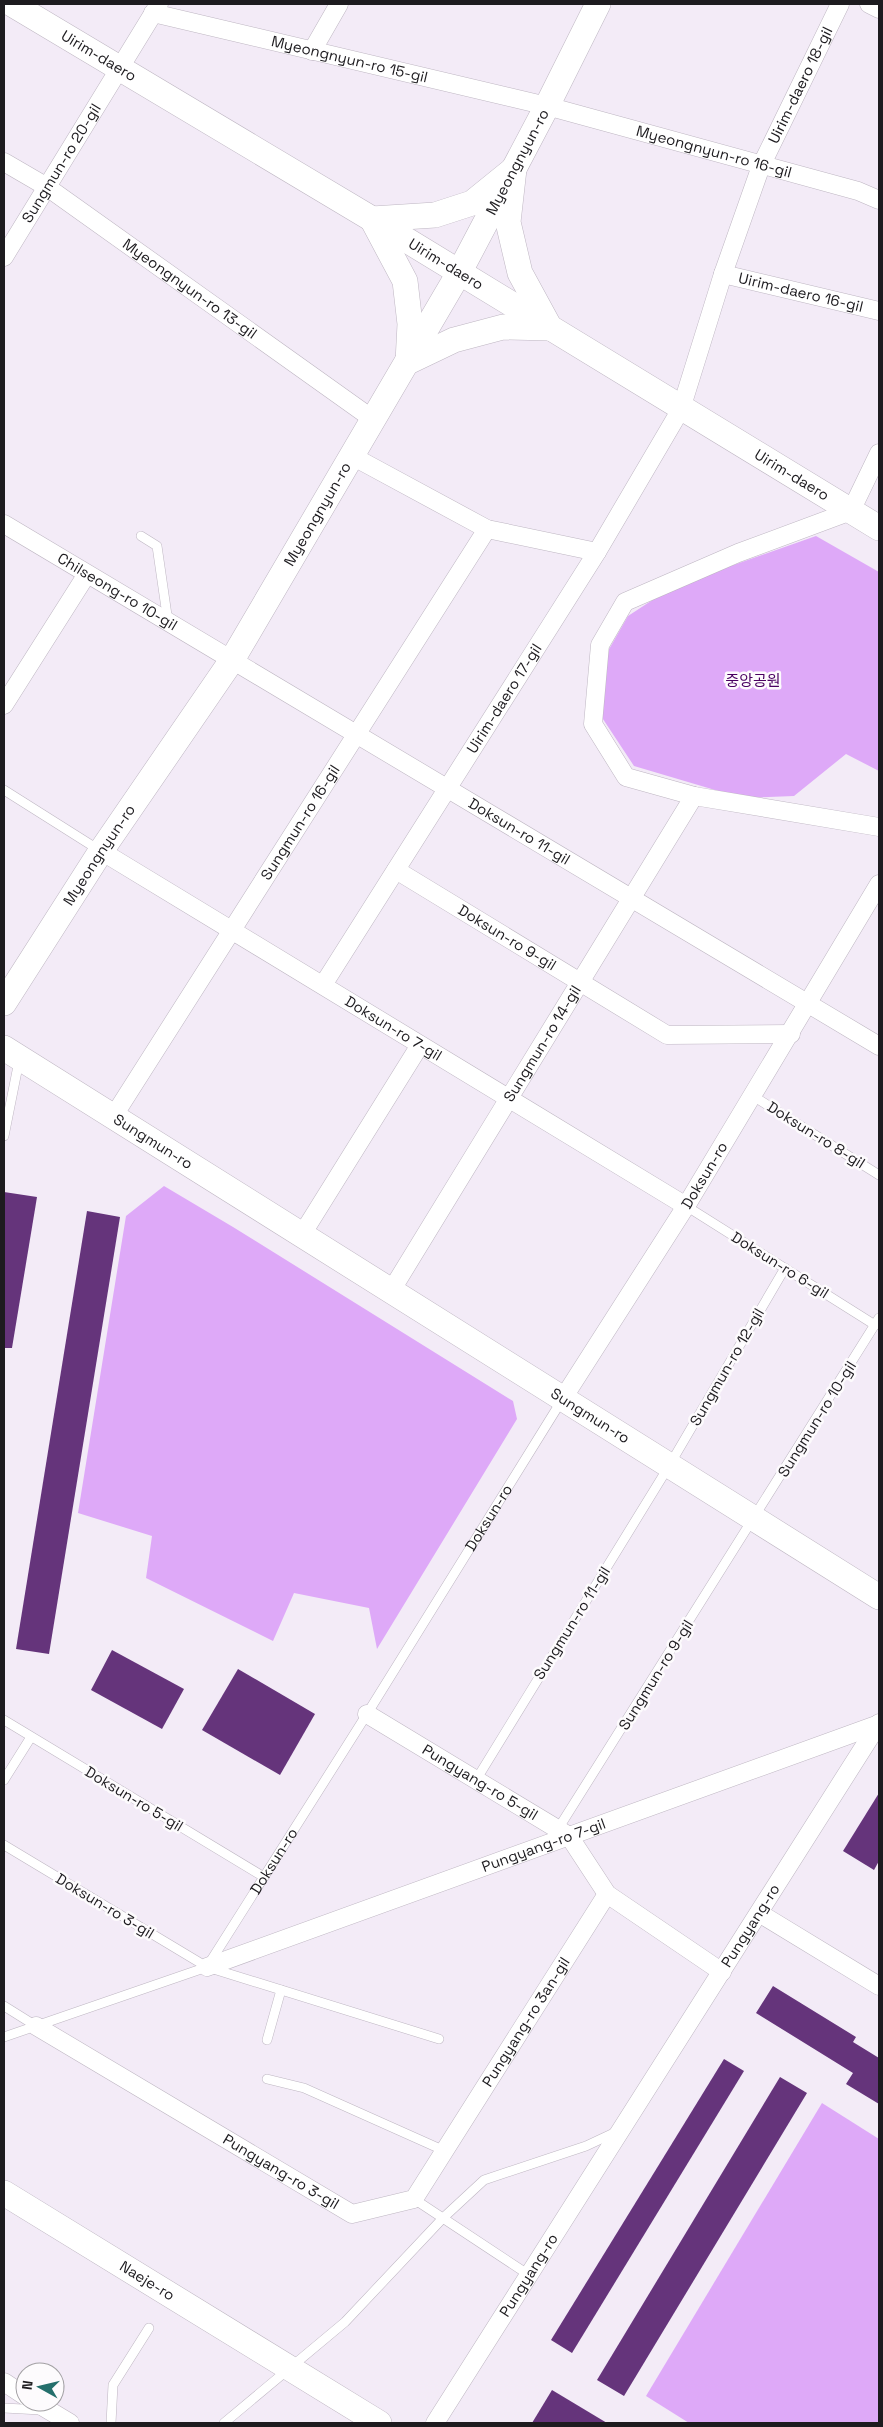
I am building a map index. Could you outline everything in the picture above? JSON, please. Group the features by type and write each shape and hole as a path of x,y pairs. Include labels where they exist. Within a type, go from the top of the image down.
{"street":[{"name":"Uirim-daero","path":"12,4 372,219 879,528"},
{"path":"312,51 339,4"},
{"name":"Myeongnyun-ro","path":"4,1003 101,851 232,660 459,273 547,106 598,4"},
{"name":"Uirim-daero 18-gil","path":"723,274 761,166 840,4"},
{"path":"869,4 879,9"},
{"name":"Sungmun-ro 20-gil","path":"4,257 156,9"},
{"name":"Myeongnyun-ro 15-gil","path":"156,9 312,51 547,106"},
{"name":"Myeongnyun-ro 16-gil","path":"547,106 858,191 879,200"},
{"name":"Myeongnyun-ro 13-gil","path":"4,162 47,187 374,420"},
{"path":"514,169 508,222 520,273 550,328 503,327 454,340 408,362 410,324 405,281 372,219 435,215 472,203 514,169"},
{"name":"Uirim-daero 16-gil","path":"723,274 879,311"},
{"name":"Uirim-daero 17-gil","path":"323,985 597,552 681,409 723,274"},
{"path":"879,453 851,511 738,553 625,602 600,645 592,724 626,776 694,796 879,827"},
{"path":"352,456 487,529 597,552"},
{"name":"Chilseong-ro 10-gil","path":"4,524 232,660"},
{"name":"Sungmun-ro 16-gil","path":"114,1117 487,529"},
{"path":"4,705 87,574"},
{"name":"Doksun-ro 11-gil","path":"232,660 879,1046"},
{"name":"Sungmun-ro 14-gil","path":"391,1291 694,796"},
{"name":"Doksun-ro 7-gil","path":"101,851 233,929 686,1206"},
{"name":"Doksun-ro 9-gil","path":"396,870 667,1036 790,1034"},
{"name":"Doksun-ro","path":"562,1400 686,1206 879,884"},
{"path":"301,1236 420,1045"},
{"name":"Sungmun-ro","path":"12,1053 562,1400 879,1597"},
{"name":"Pungyang-ro 5-gil","path":"367,1714 564,1833 607,1894 722,1972"},
{"name":"Pungyang-ro 7-gil","path":"207,1967 564,1833 879,1724"},
{"name":"Pungyang-ro","path":"435,2423 879,1724"},
{"name":"Pungyang-ro 3an-gil","path":"414,2199 607,1894"},
{"path":"759,1913 879,1986"},
{"name":"Pungyang-ro 3-gil","path":"36,2026 352,2214 414,2199"},
{"name":"Naeje-ro","path":"4,2194 380,2423"},
{"path":"4,2382 15,2389"},
{"path":"52,2412 70,2423"}],"lane":[{"path":"141,536 157,546 168,622"},
{"path":"4,790 101,851"},
{"path":"4,1136 12,1053"},
{"name":"Doksun-ro 8-gil","path":"753,1096 879,1175"},
{"name":"Doksun-ro 6-gil","path":"686,1206 785,1268 877,1322"},
{"name":"Sungmun-ro 12-gil","path":"669,1466 785,1268"},
{"name":"Sungmun-ro 10-gil","path":"754,1520 877,1322"},
{"name":"Doksun-ro","path":"207,1967 562,1400"},
{"name":"Sungmun-ro 11-gil","path":"476,1780 669,1466"},
{"name":"Sungmun-ro 9-gil","path":"564,1833 754,1520"},
{"name":"Doksun-ro 5-gil","path":"4,1720 264,1877"},
{"path":"4,1780 31,1737"},
{"name":"Doksun-ro 3-gil","path":"4,1844 207,1967 439,2039"},
{"path":"4,2037 207,1967"},
{"path":"267,2040 281,1990"},
{"path":"4,2006 36,2026"},
{"path":"267,2079 304,2088 445,2151"},
{"path":"224,2423 345,2322 443,2218 484,2180 586,2146 622,2128"},
{"path":"414,2199 529,2275"},
{"path":"111,2423 113,2385 149,2328"}],"green space":[{"name":"중앙공원","path":"816,536 879,572 879,771 846,754 794,796 742,798 634,766 599,713 608,651 628,616 674,586"},
{"path":"164,1186 513,1401 517,1419 377,1649 369,1608 294,1593 273,1641 146,1578 152,1536 78,1513 126,1216"},
{"path":"822,2103 879,2139 879,2423 689,2423 646,2396"}],"building":[{"path":"4,1192 37,1197 12,1348 4,1348"},
{"path":"87,1211 120,1217 49,1654 16,1649"},
{"path":"112,1650 184,1689 162,1729 91,1690"},
{"path":"238,1669 315,1714 280,1775 202,1730"},
{"path":"879,1793 879,1861 874,1870 843,1851"},
{"path":"773,1986 856,2037 853,2042 879,2058 879,2104 846,2084 853,2073 756,2013"},
{"path":"724,2059 744,2071 572,2353 551,2340"},
{"path":"780,2077 807,2093 624,2396 597,2380"},
{"path":"552,2390 607,2423 532,2423"}]}
